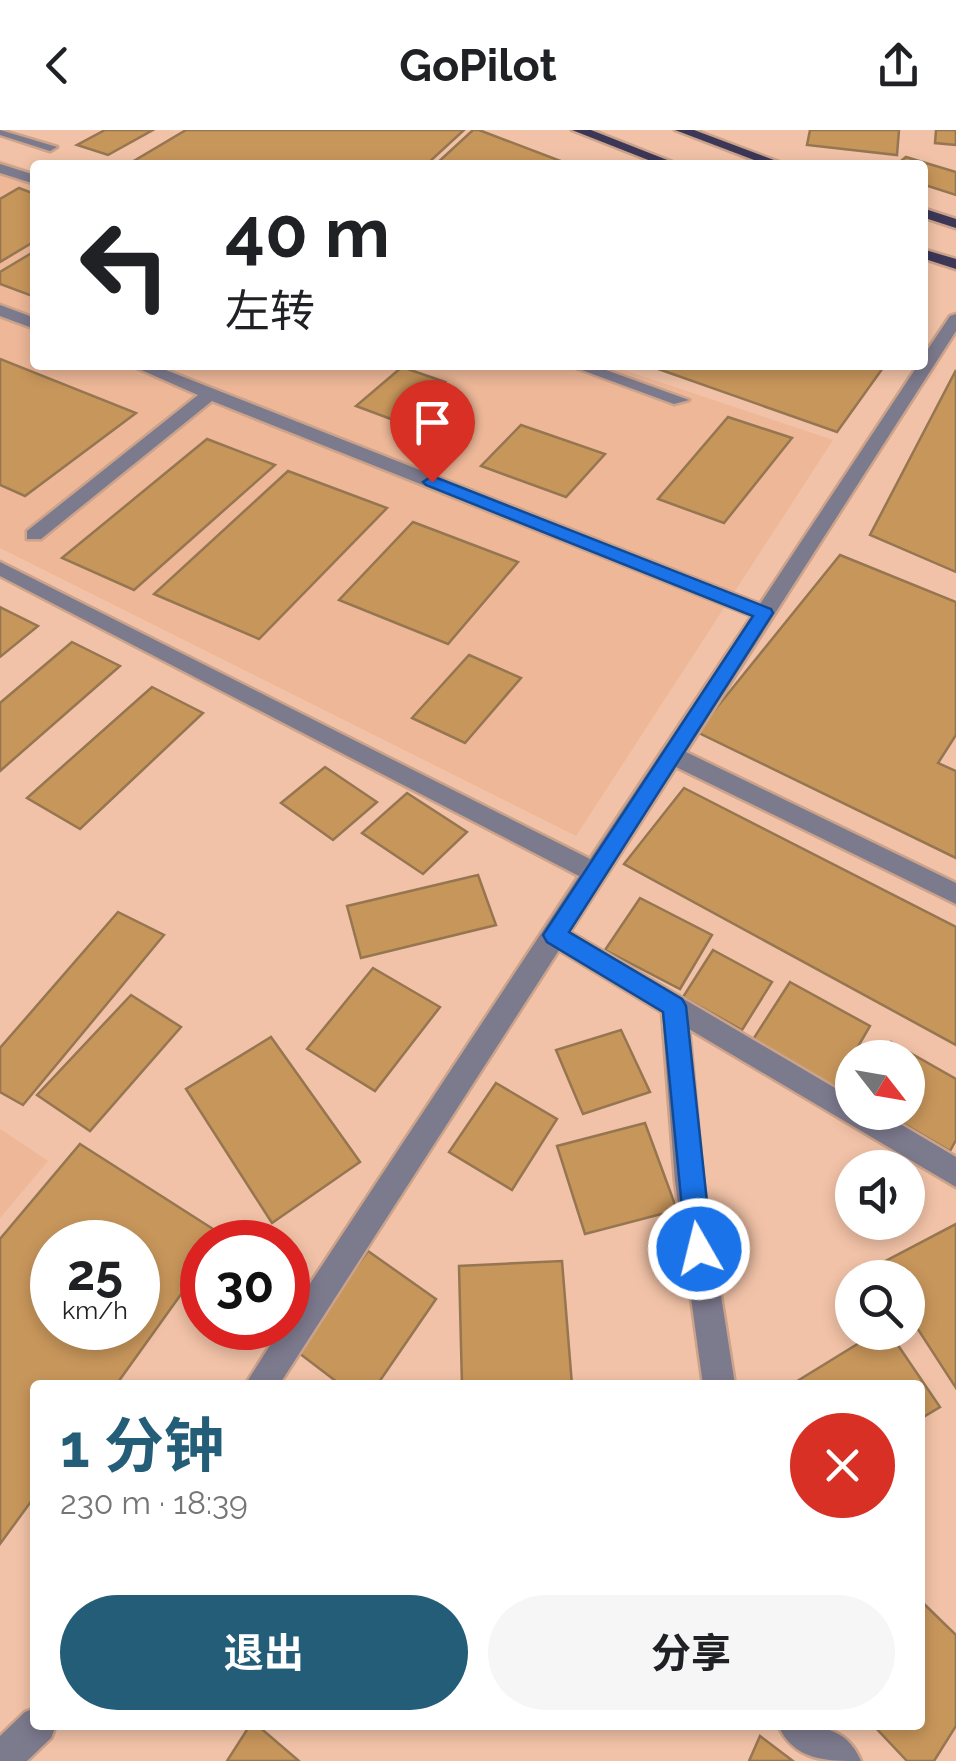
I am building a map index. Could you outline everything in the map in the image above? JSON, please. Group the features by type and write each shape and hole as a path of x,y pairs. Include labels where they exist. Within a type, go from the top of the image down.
{"main road":[{"path":"579,130 660,160"},
{"path":"682,130 766,160"},
{"path":"928,214 956,224"},
{"path":"928,255 956,264"}],"street":[{"path":"0,131 50,147"},
{"path":"0,168 30,178"},
{"path":"0,310 30,322"},
{"path":"928,361 956,318"},
{"path":"150,370 764,613"},
{"path":"591,370 680,400"},
{"path":"264,1380 922,370"},
{"path":"34,535 210,394"},
{"path":"0,568 595,873"},
{"path":"672,755 956,894"},
{"path":"554,935 835,1101"},
{"path":"674,1006 689,1181 718,1380"},
{"path":"883,1130 956,1173"},
{"path":"1,1761 33,1730"},
{"path":"802,1730 842,1761"}],"shaded area":[{"path":"0,160 30,170 30,370 624,370 833,440 576,836 0,548"},
{"path":"0,1129 48,1161 0,1218"}],"building":[{"path":"105,130 153,130 108,155 77,145"},
{"path":"186,130 464,130 431,160 135,160"},
{"path":"473,130 479,130 558,160 440,160"},
{"path":"810,130 899,130 897,155 807,145"},
{"path":"936,130 956,130 956,145 935,143"},
{"path":"928,164 956,172 956,195 928,186"},
{"path":"19,188 30,192 30,244 0,262 0,199"},
{"path":"30,254 30,295 0,284 0,272"},
{"path":"0,359 136,413 25,496 0,485"},
{"path":"398,370 411,370 445,382 399,422 356,406"},
{"path":"661,370 881,370 837,432"},
{"path":"956,370 956,572 870,535"},
{"path":"728,417 792,438 724,523 658,499"},
{"path":"521,425 605,454 566,497 481,466"},
{"path":"207,439 275,465 134,590 62,558"},
{"path":"288,471 387,508 259,639 154,594"},
{"path":"413,522 518,562 448,644 339,600"},
{"path":"840,555 956,602 956,735 938,763 956,771 956,858 697,732"},
{"path":"0,607 38,626 0,657"},
{"path":"72,642 120,666 0,771 0,703"},
{"path":"469,655 521,678 465,743 412,718"},
{"path":"152,687 203,713 80,829 27,798"},
{"path":"325,767 377,802 333,840 281,803"},
{"path":"684,788 956,927 956,1045 624,864"},
{"path":"407,793 467,832 423,874 362,833"},
{"path":"478,875 496,925 361,958 347,906"},
{"path":"640,898 712,935 680,989 605,950"},
{"path":"118,912 164,935 23,1105 0,1092 0,1048"},
{"path":"713,950 772,982 742,1030 683,997"},
{"path":"373,968 440,1007 375,1091 307,1049"},
{"path":"790,982 870,1026 862,1040 835,1040 834,1088 752,1041"},
{"path":"131,995 181,1027 90,1131 37,1095"},
{"path":"621,1030 650,1092 583,1114 556,1050"},
{"path":"271,1037 360,1162 276,1220 270,1220 186,1089"},
{"path":"925,1061 956,1079 956,1140 950,1151 914,1130 925,1130"},
{"path":"496,1083 557,1119 512,1190 449,1152"},
{"path":"645,1123 677,1210 585,1234 557,1146"},
{"path":"80,1144 199,1220 180,1220 180,1296 160,1324 160,1220 30,1220 30,1350 141,1350 120,1380 30,1380 30,1503 0,1544 0,1239"},
{"path":"956,1224 956,1388 925,1340 925,1260 887,1260"},
{"path":"368,1251 436,1299 380,1380 334,1380 295,1350 310,1350 310,1330"},
{"path":"562,1261 572,1380 462,1380 459,1266"},
{"path":"848,1350 901,1350 922,1380 799,1380"},
{"path":"925,1385 940,1407 925,1416"},
{"path":"925,1605 956,1635 956,1726 934,1761 907,1761 878,1730 925,1730"},
{"path":"247,1730 263,1730 299,1761 227,1761"},
{"path":"760,1736 793,1761 749,1761"}],"route":[{"path":"432,482 764,613 554,935 674,1006 699,1249"}]}
